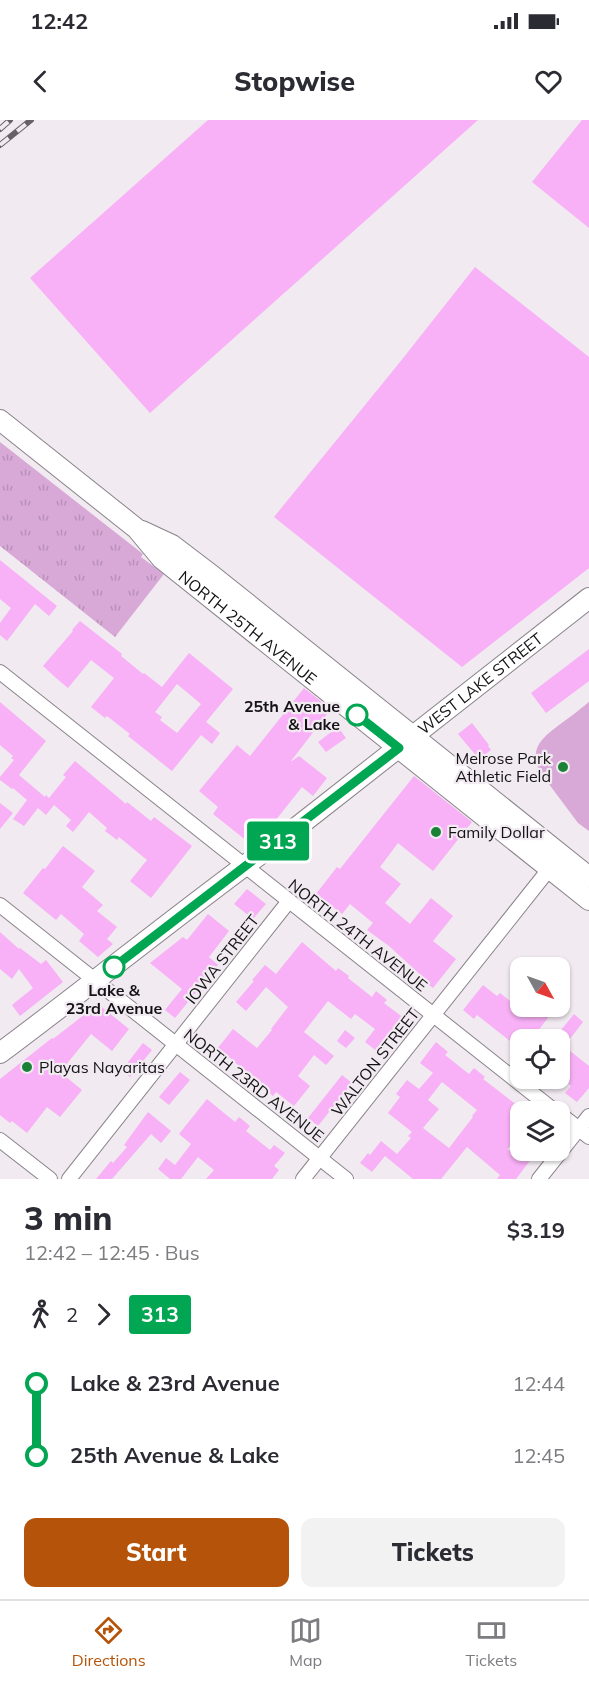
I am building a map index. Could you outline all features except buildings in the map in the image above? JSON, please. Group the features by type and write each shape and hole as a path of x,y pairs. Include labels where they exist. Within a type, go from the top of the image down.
{"main road":[{"name":"NORTH 25TH AVENUE","path":"0,420 136,528 162,559 589,900"},
{"name":"NORTH 25TH AVENUE","path":"136,528 172,545 189,558 562,853 589,877"},
{"name":"WEST LAKE STREET","path":"0,1053 244,865 292,831 589,598"}],"street":[{"name":"NORTH 24TH AVENUE","path":"0,672 543,1101"},
{"name":"WALTON STREET","path":"303,1179 562,853"},
{"name":"IOWA STREET","path":"69,1179 289,902"},
{"name":"NORTH 23RD AVENUE","path":"0,905 346,1179"},
{"path":"539,1179 584,1133 589,1116"},
{"name":"NORTH 24TH AVENUE","path":"570,1122 584,1133"},
{"path":"0,1140 50,1179"}],"green space":[{"path":"0,442 143,554 141,557 164,574 115,637 0,546"},
{"name":"Melrose Park Athletic Field","path":"589,702 589,831 578,823 540,772 536,750 542,740 553,730"}],"railway":[{"path":"0,129 10,120"},
{"path":"0,145 31,120"}],"bus line":[{"name":"313","path":"114,967 399,748 357,715"}],"place":[{"name":"25th Avenue & Lake","path":"357,715"},
{"name":"Melrose Park Athletic Field","path":"563,767"},
{"name":"Family Dollar","path":"436,832"},
{"name":"Lake & 23rd Avenue","path":"114,967"},
{"name":"Playas Nayaritas","path":"27,1067"}]}
